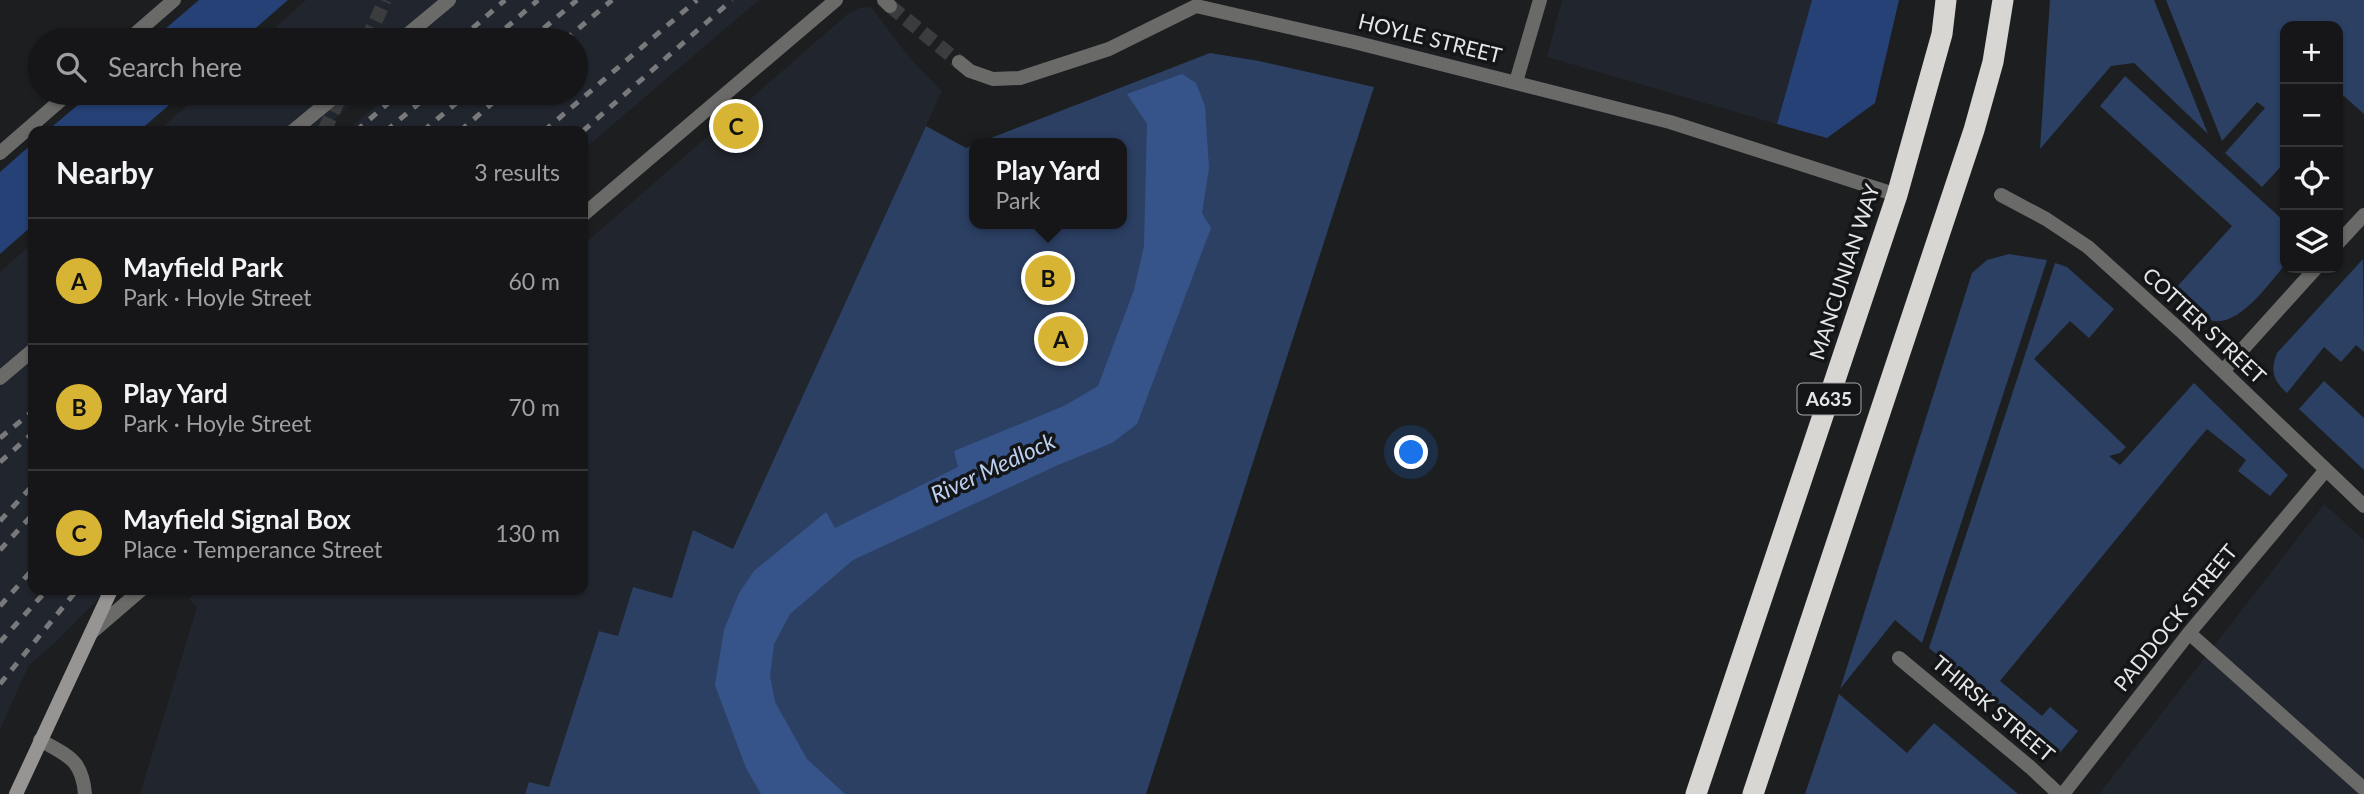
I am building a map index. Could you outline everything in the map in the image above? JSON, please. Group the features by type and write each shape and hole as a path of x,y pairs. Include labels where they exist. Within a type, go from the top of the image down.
{"highway":[{"name":"MANCUNIAN WAY","path":"1696,794 1897,194 1942,34 1947,0"},
{"name":"A635","path":"1753,794 1974,130 1993,62 2003,0"}],"main road":[{"path":"16,794 109,595"}],"street":[{"path":"142,28 174,0"},
{"path":"415,28 449,0"},
{"path":"588,211 836,0"},
{"path":"1516,82 1539,0"},
{"name":"HOYLE STREET","path":"959,62 970,71 993,79 1020,78 1108,49 1197,3 1670,122 1897,194"},
{"path":"31,126 55,105"},
{"path":"299,126 324,105"},
{"path":"0,153 28,129"},
{"name":"COTTER STREET","path":"2001,195 2046,219 2088,247 2364,506"},
{"path":"2343,238 2364,215"},
{"path":"2223,371 2311,273"},
{"path":"0,378 28,354"},
{"name":"PADDOCK STREET","path":"2061,794 2189,633 2325,471"},
{"path":"90,634 135,595"},
{"path":"2189,633 2364,789"},
{"name":"THIRSK STREET","path":"1899,658 2061,794"},
{"path":"40,740 72,759 83,774 85,794"}],"shaded area":[{"path":"199,0 288,0 256,28 166,28"},
{"path":"306,0 759,0 588,146 588,126 352,126 377,105 588,105 588,28 274,28"},
{"path":"1562,0 1812,0 1777,124 1547,57"},
{"path":"1812,0 1899,0 1875,103 1827,138 1777,124"},
{"path":"2050,0 2154,0 2208,134 2134,63 2111,66 2040,149"},
{"path":"2166,0 2364,0 2364,114 2343,97 2343,21 2280,21 2280,167 2262,187 2225,153 2265,108 2257,102 2222,141"},
{"path":"871,7 909,57 942,91 733,550 672,598 633,587 618,636 599,631 549,788 529,783 525,794 140,794 197,607 189,599 193,595 588,595 588,241 850,12"},
{"path":"1210,53 1259,61 1374,87 1146,794 525,794 529,782 549,787 599,631 618,636 633,587 672,598 693,530 733,549 926,126 966,148 969,147 969,229 1127,229 1127,138 991,138"},
{"path":"2125,76 2280,217 2280,271 2251,304 2230,319 2219,321 2204,317 2175,289 2232,226 2100,106"},
{"path":"78,105 169,105 145,126 53,126"},
{"path":"187,105 351,105 327,126 164,126"},
{"path":"28,147 28,229 0,254 0,172"},
{"path":"28,247 28,595 102,595 29,665 0,730 0,272"},
{"path":"2009,254 2047,260 1922,643 1895,620 1840,689 1972,273 1987,260"},
{"path":"2363,259 2364,352 2356,345 2341,362 2324,347 2287,393 2274,375 2277,353"},
{"path":"2055,263 2067,267 2114,309 2089,338 2070,321 2034,359 2126,447 2120,453 2109,456 2120,465 2194,383 2288,475 2270,496 2238,471 2246,460 2207,429 2190,449 2000,681 2042,716 2050,707 2078,731 2058,755 1929,648"},
{"path":"2324,381 2364,418 2364,470 2299,409"},
{"path":"2324,504 2364,540 2364,794 2099,794"},
{"path":"1839,694 1907,753 1934,723 2018,794 1805,794"}],"water":[{"name":"River Medlock","path":"1182,74 1196,83 1205,106 1209,168 1202,213 1211,228 1137,424 1112,443 1058,465 853,560 790,614 774,644 770,676 775,702 807,759 845,794 761,794 746,768 715,685 724,630 739,593 754,571 826,512 835,528 958,467 954,451 1064,406 1098,386 1134,290 1144,246 1147,124 1127,94"}],"tunnel":[{"path":"372,28 385,0"},
{"path":"890,6 959,62"},
{"path":"326,126 336,105"}],"railway":[{"path":"473,28 505,0"},
{"path":"506,28 538,0"},
{"path":"544,28 577,0"},
{"path":"579,28 612,0"},
{"path":"588,93 697,0"},
{"path":"588,127 732,0"},
{"path":"362,126 386,105"},
{"path":"392,126 417,105"},
{"path":"429,126 454,105"},
{"path":"466,126 490,105"},
{"path":"550,126 574,105"},
{"path":"0,438 28,415"},
{"path":"0,462 28,437"},
{"path":"0,521 28,490"},
{"path":"0,550 28,519"},
{"path":"0,606 28,575"},
{"path":"0,642 42,595"},
{"path":"0,684 73,595"}],"place":[{"name":"Mayfield Signal Box","path":"736,126"},
{"name":"Play Yard","path":"1048,278"},
{"name":"Mayfield Park","path":"1061,339"}]}
